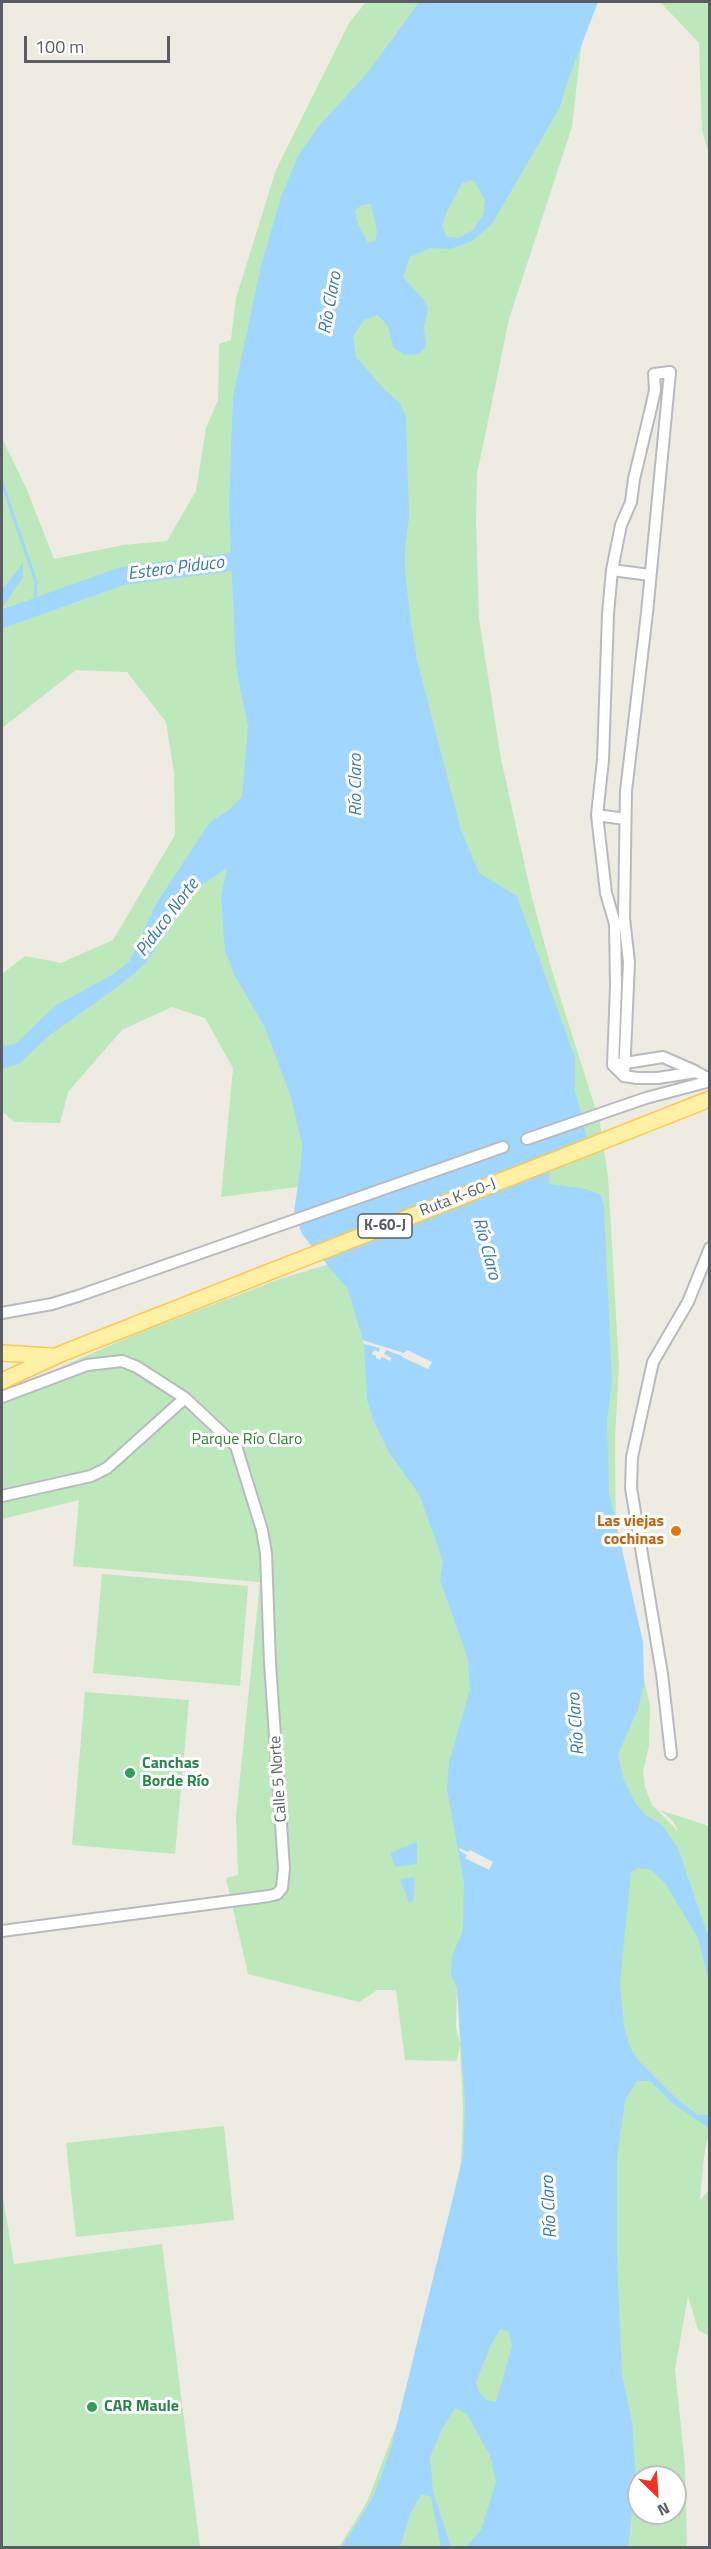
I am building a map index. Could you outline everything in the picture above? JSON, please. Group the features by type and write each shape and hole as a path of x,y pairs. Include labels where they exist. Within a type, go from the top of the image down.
{"main road":[{"name":"Ruta K-60-J","path":"68,1351 703,1102"},
{"name":"K-60-J","path":"2,1353 50,1356 68,1351"},
{"name":"K-60-J","path":"2,1381 68,1351"}],"street":[{"path":"624,1076 629,962 624,918 626,791 670,372 654,374 655,390 634,479 631,502 621,525 612,570 608,614 604,751 597,815 606,893 615,924 616,986 613,1065 624,1076 658,1078 696,1072"},
{"path":"612,570 650,574"},
{"path":"597,815 625,819"},
{"path":"613,1065 663,1057 710,1080"},
{"path":"527,1139 646,1098 710,1080"},
{"path":"2,1313 52,1304 227,1245 503,1147"},
{"path":"671,1754 662,1674 631,1488 632,1457 653,1362 688,1302 710,1248"},
{"path":"2,1397 87,1365 122,1361 137,1367 190,1401 107,1468 91,1476 2,1496"},
{"name":"Calle 5 Norte","path":"2,1931 269,1896 277,1894 282,1888 284,1860 270,1663 266,1553 262,1530 236,1446 190,1401"}],"green space":[{"name":"Parque Río Claro","path":"366,2 596,2 592,7 581,47 572,127 509,319 477,474 479,619 501,759 532,898 552,971 600,1123 608,1177 619,1367 615,1436 616,1553 650,1706 649,1745 643,1771 645,1787 652,1805 678,1831 673,1821 660,1810 709,1826 710,2126 704,2156 700,2200 709,2190 709,2336 698,2330 688,2296 675,2369 685,2465 627,2465 627,2525 686,2525 687,2547 339,2547 367,2502 397,2424 426,2332 461,2162 463,2111 460,2045 457,2061 405,2060 396,1990 377,1990 359,2002 248,1974 226,1878 238,1875 236,1817 260,1582 73,1566 79,1500 2,1519 2,1393 136,1334 280,1279 336,1262 304,1186 221,1197 233,1068 205,1018 172,1007 122,1030 68,1092 60,1123 14,1122 2,1111 2,974 25,956 61,963 113,940 175,835 174,773 166,722 127,672 76,670 2,728 2,438 27,490 54,559 124,545 167,541 196,491 206,428 218,400 219,344 231,340 236,298 276,170 349,23","holes":["457,1982 460,2043 456,2028"]},
{"path":"660,2 709,2 709,154 702,131 699,43"},
{"path":"102,1574 248,1586 240,1686 93,1673"},
{"name":"Canchas Borde Río","path":"85,1692 189,1700 175,1854 72,1845"},
{"path":"224,2126 234,2220 76,2237 66,2143"},
{"name":"CAR Maule","path":"2,2191 14,2264 162,2244 200,2547 2,2547"}],"water":[{"path":"419,2 598,2 560,107 492,224 472,241 450,249 430,248 410,257 403,277 428,308 424,328 426,346 419,354 405,355 393,347 388,326 378,315 364,320 353,336 356,357 385,390 400,403 406,417 409,518 405,547 405,573 411,623 417,660 461,830 479,873 517,896 575,1058 575,1090 588,1141 548,1162 550,1184 586,1189 601,1195 604,1207 612,1383 607,1421 609,1492 643,1642 644,1683 638,1709 618,1754 623,1778 636,1804 646,1815 662,1825 678,1848 709,1939 709,1983 698,1938 665,1883 651,1870 638,1868 631,1872 620,1982 624,2026 630,2047 637,2059 678,2100 698,2115 709,2115 710,2129 672,2103 650,2081 637,2081 625,2100 617,2158 617,2252 622,2375 632,2422 635,2465 627,2465 627,2525 631,2525 628,2547 466,2547 481,2530 496,2482 490,2456 467,2414 455,2408 443,2427 430,2457 433,2492 451,2547 441,2547 431,2497 421,2494 410,2515 400,2547 342,2547 372,2499 390,2452 463,2157 465,2103 457,1989 451,1975 452,1956 463,1930 464,1883 447,1789 449,1762 470,1690 468,1659 440,1580 443,1561 422,1502 388,1451 373,1419 367,1400 364,1344 348,1290 302,1234 294,1211 302,1144 290,1094 264,1026 235,976 225,951 221,897 227,868 200,886 183,903 163,930 158,945 145,964 120,985 51,1034 19,1064 2,1069 2,1046 15,1044 55,1006 112,975 129,962 156,904 210,822 229,810 242,797 248,726 236,667 229,504 233,397 261,266 281,197 299,154 319,126 369,71","holes":["474,180 485,200 483,215 473,230 458,238 447,237 442,227 445,216 462,183","371,204 377,232 375,241 368,243 358,224 355,210 362,205","500,2329 509,2332 512,2346 496,2402 487,2400 479,2392 476,2382"]},
{"path":"23,563 23,577 2,608 2,590"},
{"path":"417,1842 417,1864 395,1867 390,1853"},
{"path":"415,1877 413,1901 409,1903 400,1879"}],"pier":[{"path":"362,1340 404,1353 407,1350 432,1362 428,1369 386,1350 384,1354 392,1358 390,1361 382,1357 380,1360 372,1354 374,1350 379,1352 380,1348 364,1344"},
{"path":"459,1848 468,1852 470,1850 493,1862 489,1870 465,1858 467,1855"}],"waterway":[{"path":"2,483 36,582 35,607"},
{"name":"Estero Piduco","path":"2,619 122,576 255,559"}],"place":[{"name":"Las viejas cochinas","path":"676,1531"},
{"name":"Canchas Borde Río","path":"130,1773"},
{"name":"CAR Maule","path":"92,2407"}],"water label":[{"name":"Río Claro","path":"331,303"},
{"name":"Río Claro","path":"357,785"},
{"name":"Piduco Norte","path":"168,918"},
{"name":"Río Claro","path":"486,1249"},
{"name":"Río Claro","path":"577,1724"},
{"name":"Río Claro","path":"550,2207"}]}
